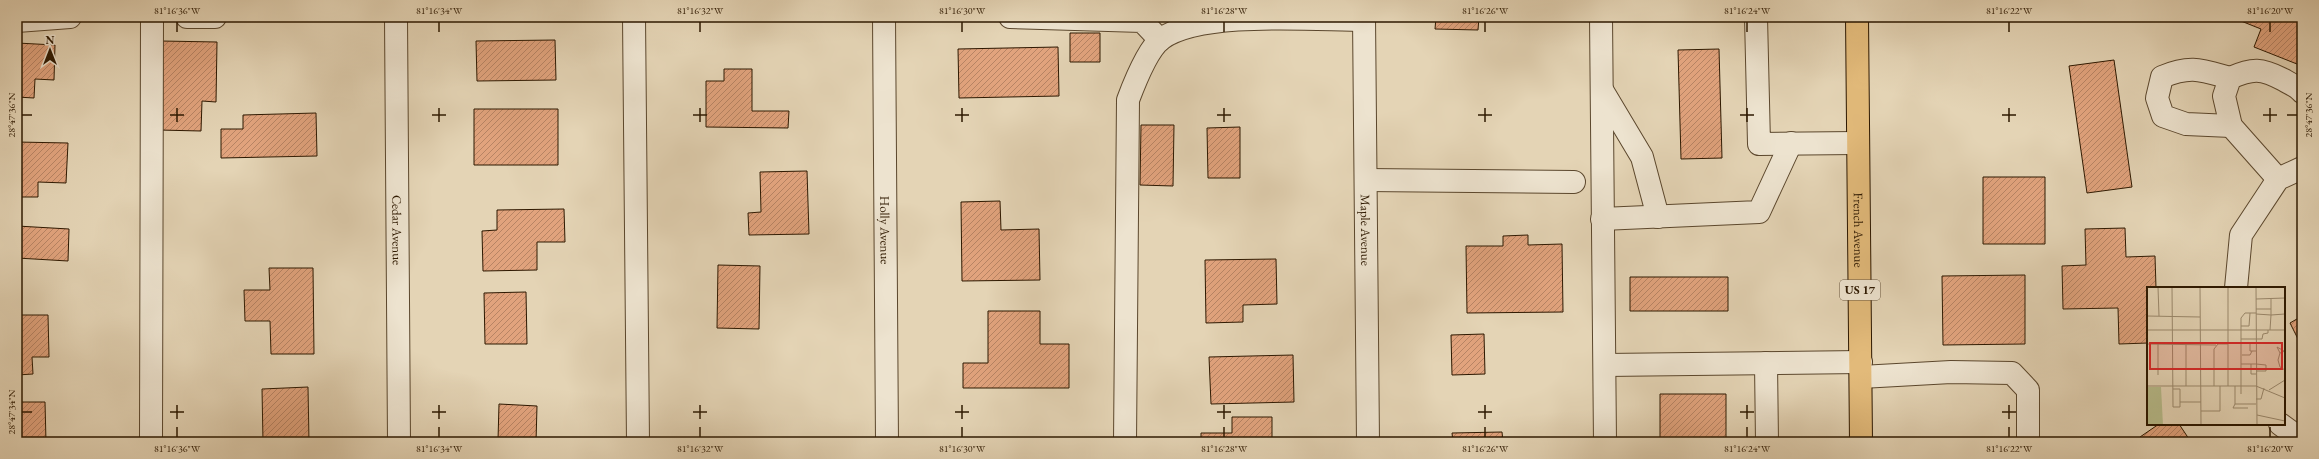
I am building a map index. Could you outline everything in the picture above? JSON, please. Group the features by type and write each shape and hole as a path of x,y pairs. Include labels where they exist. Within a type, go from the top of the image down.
{"main road":[{"name":"French Avenue","path":"1858,17 1861,442"}],"street":[{"path":"17,21 70,17"},
{"path":"151,442 152,17"},
{"path":"187,17 215,17"},
{"name":"Cedar Avenue","path":"396,17 399,442"},
{"path":"634,17 638,442"},
{"name":"Holly Avenue","path":"884,17 887,442"},
{"path":"1010,17 1142,21 1160,40"},
{"path":"1601,17 1605,442"},
{"path":"1756,17 1759,144 1858,143"},
{"path":"1125,442 1128,100 1139,72 1160,40 1186,27 1232,19 1364,19"},
{"name":"Maple Avenue","path":"1364,19 1368,442"},
{"path":"2231,126 2186,124 2163,116 2157,98 2162,76 2179,70 2197,69 2230,78 2245,72 2266,71 2297,87 2302,92"},
{"path":"2230,78 2224,96 2231,126 2278,179"},
{"path":"1601,89 1642,157 1658,217"},
{"path":"1602,219 1759,212 1791,143"},
{"path":"2236,287 2241,235 2278,179 2302,168"},
{"path":"1366,180 1574,182"},
{"path":"1605,365 1766,363 1861,369 2012,373 2028,390 2028,442"},
{"path":"1766,363 1767,442"},
{"path":"2281,425 2302,440"}],"building":[{"path":"1436,17 1479,17 1478,30 1435,29"},
{"path":"2031,17 2031,18 1940,18"},
{"path":"2231,17 2302,17 2302,66 2254,47 2261,29"},
{"path":"1070,33 1100,33 1100,62 1070,62"},
{"path":"555,40 556,80 477,81 476,41"},
{"path":"161,41 217,42 216,102 202,101 201,131 159,130"},
{"path":"17,43 55,45 54,80 35,79 34,98 17,97"},
{"path":"1058,47 1059,96 959,98 958,49"},
{"path":"1719,49 1722,158 1681,159 1678,50"},
{"path":"2114,60 2132,187 2087,193 2069,66"},
{"path":"724,69 752,69 752,111 789,111 788,128 706,127 706,81 724,81"},
{"path":"474,109 558,109 558,165 474,165"},
{"path":"316,113 317,156 221,158 221,129 243,129 243,115"},
{"path":"1141,125 1174,125 1173,186 1140,185"},
{"path":"1240,127 1240,178 1208,178 1207,128"},
{"path":"17,142 68,143 66,183 38,182 38,197 17,197"},
{"path":"807,171 809,234 749,235 748,213 761,212 760,172"},
{"path":"1983,177 2045,177 2045,244 1983,244"},
{"path":"1000,201 1001,230 1039,229 1040,280 962,281 961,202"},
{"path":"564,209 565,242 537,242 537,270 483,271 482,231 497,230 497,210"},
{"path":"17,226 69,229 68,261 17,258"},
{"path":"2125,228 2126,257 2155,256 2156,287 2147,287 2147,343 2119,344 2118,308 2063,309 2062,266 2086,265 2085,229"},
{"path":"1528,235 1528,245 1562,244 1563,312 1467,313 1466,246 1503,246 1503,236"},
{"path":"1276,259 1277,304 1243,305 1243,322 1206,323 1205,260"},
{"path":"718,265 760,266 759,329 717,328"},
{"path":"269,268 313,268 314,354 271,354 270,321 245,321 244,290 270,290"},
{"path":"2025,275 2025,344 1943,345 1942,276"},
{"path":"1630,277 1728,277 1728,311 1630,311"},
{"path":"526,292 527,344 485,344 484,293"},
{"path":"988,311 1040,311 1040,344 1069,344 1069,388 963,388 963,363 988,363"},
{"path":"17,315 48,315 49,357 32,357 33,374 17,375"},
{"path":"2302,316 2302,347 2290,323"},
{"path":"1484,334 1485,374 1452,375 1451,335"},
{"path":"1293,355 1294,402 1211,404 1209,357"},
{"path":"308,387 309,442 263,442 262,389"},
{"path":"1660,394 1726,394 1726,442 1660,442"},
{"path":"17,402 45,402 46,442 17,442"},
{"path":"499,404 537,406 536,442 486,442 486,439 498,440"},
{"path":"1232,417 1272,417 1272,442 1201,442 1201,433 1232,433"},
{"path":"2158,425 2180,425 2191,442 2143,442 2140,437"},
{"path":"1502,432 1503,442 1453,442 1452,433"}]}
